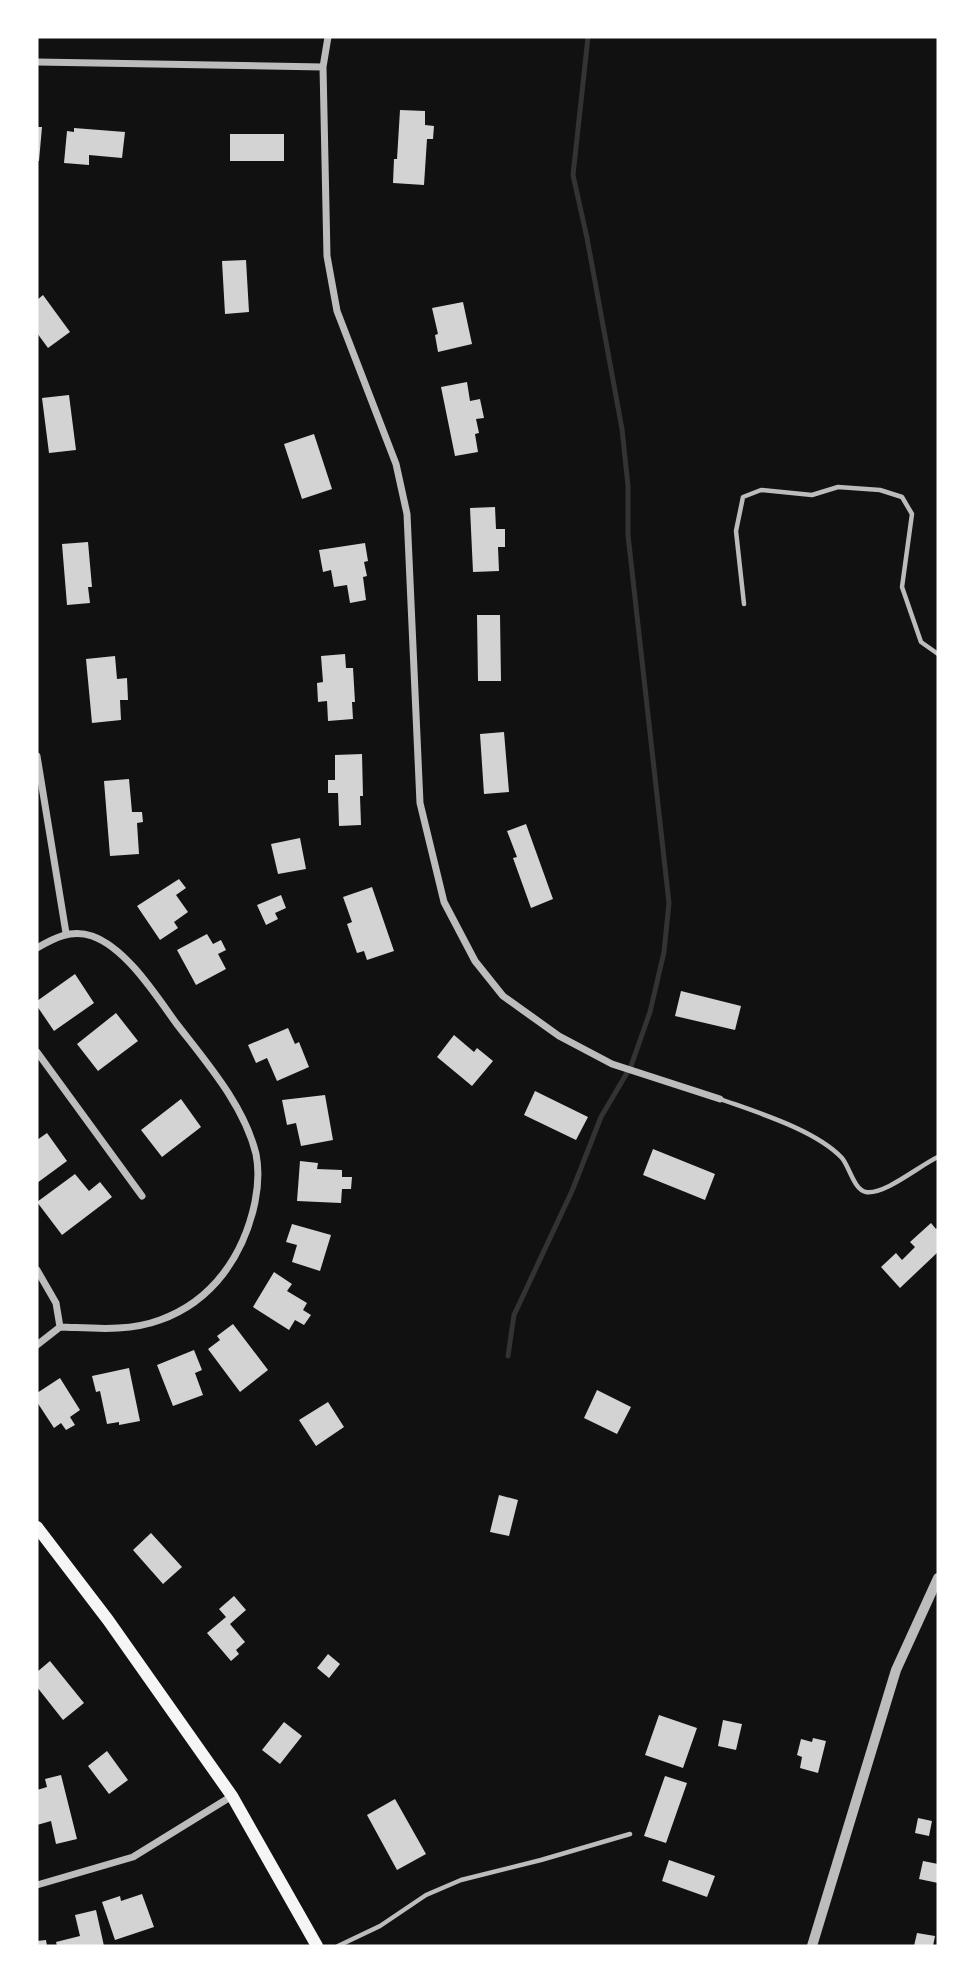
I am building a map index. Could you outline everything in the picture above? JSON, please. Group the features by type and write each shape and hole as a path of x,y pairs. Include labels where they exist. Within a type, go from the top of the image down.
{"main road":[{"path":"37,1527 108,1620 232,1796 317,1946"}],"street":[{"path":"328,37 323,66 327,256 337,311 396,464 407,514 420,803 444,902 475,961 503,996 514,1004 559,1036 612,1064 720,1099"},
{"path":"37,62 323,66"},
{"path":"37,756 66,933"},
{"path":"37,948 66,933 91,936 110,946 139,974 239,1110 256,1155 257,1189 249,1230 228,1271 192,1305 159,1321 127,1328 60,1326 37,1345"},
{"path":"37,1052 142,1196"},
{"path":"37,1270 56,1303 60,1326"},
{"path":"812,1946 896,1670 938,1578"},
{"path":"37,1885 134,1857 232,1796"}],"lane":[{"path":"744,604 736,531 743,498 761,490 812,495 838,487 880,490 902,497 912,514 902,587 921,642 938,654"},
{"path":"720,1099 813,1137 842,1158 861,1190 867,1192 879,1191 938,1157"},
{"path":"338,1946 380,1926 426,1895 461,1880 630,1834"}],"building":[{"path":"400,110 425,111 425,125 434,126 433,139 427,139 424,185 393,183"},
{"path":"37,127 42,127 39,161 37,161"},
{"path":"74,128 125,132 122,158 89,155 89,165 64,163 67,131 74,132"},
{"path":"230,134 284,134 284,161 230,161"},
{"path":"246,260 249,312 225,314 222,261"},
{"path":"43,295 70,332 48,348 37,333 37,300"},
{"path":"463,302 472,344 438,352 435,335 438,334 432,308"},
{"path":"467,382 470,401 480,399 484,418 476,419 479,433 475,434 478,452 455,456 441,387"},
{"path":"69,395 76,450 49,453 42,398"},
{"path":"314,434 332,489 302,499 284,444"},
{"path":"495,507 496,529 505,529 505,547 498,547 499,571 473,572 470,508"},
{"path":"88,542 92,587 88,587 90,603 67,605 62,544"},
{"path":"365,543 368,561 364,562 367,576 363,577 366,600 350,603 347,585 334,587 331,570 323,572 319,550"},
{"path":"477,615 500,615 501,681 478,681"},
{"path":"345,654 346,668 353,668 353,719 328,721 327,701 318,702 317,683 323,682 321,656"},
{"path":"115,656 117,679 127,678 128,700 120,700 121,720 92,723 86,659"},
{"path":"504,732 509,792 484,794 480,734"},
{"path":"362,754 361,825 339,826 338,793 328,793 328,780 335,780 335,755"},
{"path":"129,779 132,812 142,812 143,822 137,823 139,854 110,856 104,781"},
{"path":"526,824 553,899 531,908 513,858 517,857 507,831"},
{"path":"300,838 306,869 278,874 271,844"},
{"path":"179,879 186,888 176,895 188,912 174,922 178,928 160,940 137,906"},
{"path":"372,887 394,951 367,960 364,951 357,953 347,924 352,922 343,897"},
{"path":"281,895 286,908 275,913 278,919 266,925 257,905"},
{"path":"207,934 213,944 221,940 226,950 218,954 226,969 196,985 177,950"},
{"path":"75,974 94,1003 54,1031 37,1006 37,1001"},
{"path":"681,991 741,1006 735,1030 675,1016"},
{"path":"116,1013 138,1041 98,1071 77,1044"},
{"path":"288,1028 295,1044 299,1042 309,1067 277,1081 267,1058 256,1063 248,1045"},
{"path":"454,1035 474,1052 477,1048 493,1061 472,1086 437,1057"},
{"path":"535,1091 588,1117 576,1140 524,1115"},
{"path":"325,1095 333,1140 301,1146 296,1123 287,1125 282,1100"},
{"path":"181,1099 201,1127 162,1157 141,1130"},
{"path":"47,1133 67,1161 37,1183 37,1140"},
{"path":"653,1149 715,1174 705,1200 643,1175"},
{"path":"300,1161 318,1163 317,1169 342,1170 342,1177 352,1177 351,1189 342,1189 341,1203 297,1201"},
{"path":"75,1174 89,1191 100,1182 112,1197 62,1235 37,1202"},
{"path":"931,1223 936,1229 938,1227 938,1252 900,1288 881,1267 896,1253 902,1260 915,1247 910,1242"},
{"path":"292,1224 331,1235 320,1271 292,1262 297,1245 286,1242"},
{"path":"274,1272 292,1284 287,1291 307,1303 303,1310 311,1315 304,1325 295,1320 289,1330 253,1307"},
{"path":"233,1324 268,1370 240,1392 208,1349 220,1340 217,1336"},
{"path":"194,1350 202,1370 195,1373 203,1395 173,1406 157,1365"},
{"path":"129,1368 140,1421 107,1424 100,1391 96,1392 92,1376"},
{"path":"60,1378 80,1410 70,1417 75,1425 66,1430 61,1423 54,1428 37,1402 37,1393"},
{"path":"597,1390 631,1407 617,1434 584,1418"},
{"path":"328,1402 344,1427 316,1446 299,1420"},
{"path":"499,1495 518,1500 509,1536 490,1532"},
{"path":"151,1533 182,1567 163,1584 133,1550"},
{"path":"234,1596 246,1610 230,1624 245,1642 236,1650 239,1654 231,1661 207,1633 226,1617 219,1609"},
{"path":"328,1654 340,1664 329,1678 317,1668"},
{"path":"50,1661 84,1703 63,1720 37,1687 37,1672"},
{"path":"659,1715 697,1728 683,1768 645,1755"},
{"path":"723,1720 742,1724 736,1750 718,1746"},
{"path":"284,1722 302,1736 280,1764 262,1750"},
{"path":"813,1738 826,1741 818,1773 800,1768 802,1757 797,1755 801,1739 812,1742"},
{"path":"107,1751 128,1780 109,1794 88,1766"},
{"path":"61,1775 77,1839 56,1844 51,1821 37,1825 37,1790 47,1787 45,1779"},
{"path":"665,1776 687,1783 666,1843 644,1836"},
{"path":"395,1799 426,1854 397,1870 367,1815"},
{"path":"918,1818 932,1821 929,1836 915,1833"},
{"path":"669,1860 715,1876 707,1897 662,1881"},
{"path":"923,1861 938,1864 938,1883 919,1879"},
{"path":"142,1894 154,1927 115,1940 102,1902 120,1896 121,1901"},
{"path":"96,1910 104,1946 57,1946 56,1942 80,1936 75,1915"},
{"path":"917,1933 935,1936 933,1946 914,1946"},
{"path":"46,1940 47,1946 37,1946 37,1941"}],"waterway":[{"path":"508,1356 514,1315 572,1191 601,1117 631,1066 650,1012 664,952 669,903 628,535 628,486 622,429 573,175 588,37"}]}
